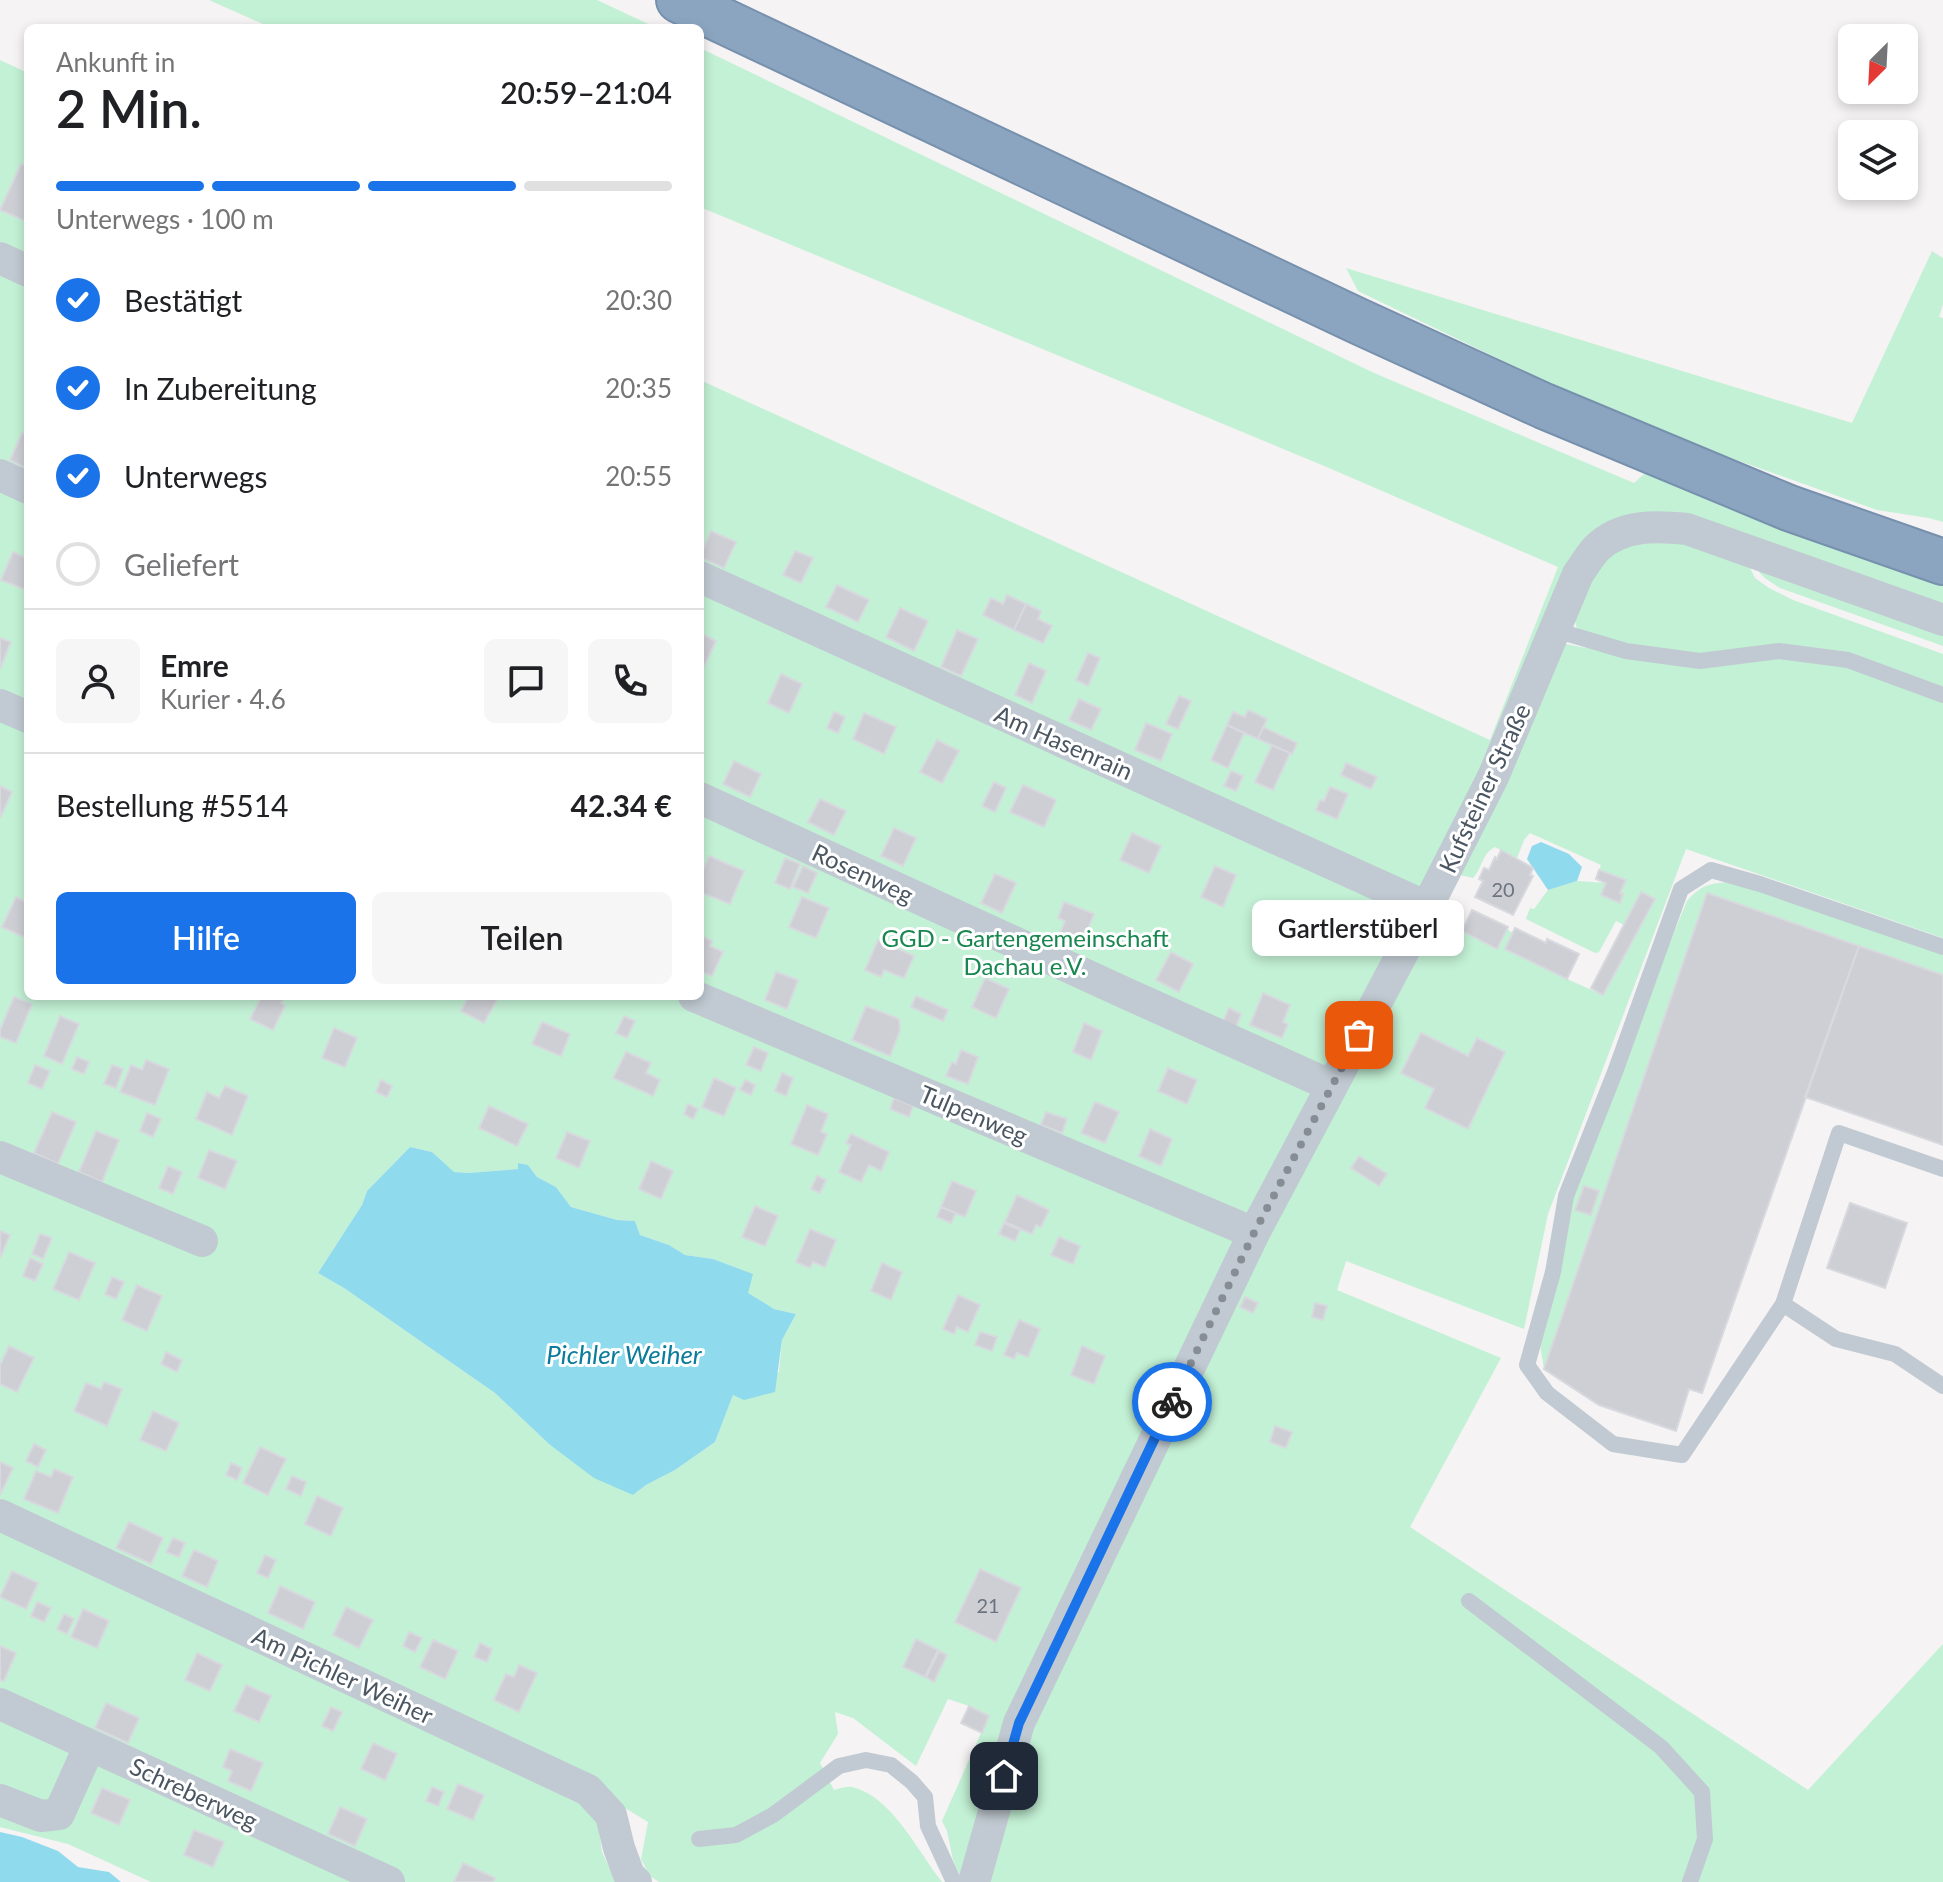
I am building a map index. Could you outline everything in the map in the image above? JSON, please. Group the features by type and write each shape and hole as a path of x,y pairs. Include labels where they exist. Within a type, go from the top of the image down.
{"highway":[{"path":"679,0 1544,406 1789,508 1943,562"}],"street":[{"path":"0,258 24,269"},
{"path":"0,475 24,486"},
{"name":"Kufsteiner Straße","path":"974,1882 1019,1723 1254,1233 1493,777 1578,574 1597,548 1614,536 1632,529 1654,526 1687,529 1943,620"},
{"name":"Am Hasenrain","path":"704,579 1427,907"},
{"path":"0,705 24,715"},
{"name":"Rosenweg","path":"704,800 1332,1086"},
{"name":"Tulpenweg","path":"703,1000 1254,1233"},
{"path":"0,1157 202,1241"},
{"name":"Am Pichler Weiher","path":"0,1515 588,1790 611,1815 629,1875 636,1882"},
{"name":"Schreberweg","path":"0,1704 389,1882"},
{"path":"0,1800 41,1816 59,1814 90,1745"}],"lane":[{"path":"1555,630 1626,651 1700,661 1779,651 1848,660 1943,695"},
{"path":"1943,947 1711,870 1681,889 1566,1196 1553,1272 1527,1365 1547,1393 1613,1444 1682,1455 1783,1304 1839,1133 1943,1169"},
{"path":"1783,1304 1836,1339 1895,1354 1943,1386"},
{"path":"1469,1601 1661,1747 1702,1792 1705,1839 1690,1882"},
{"path":"699,1839 736,1835 773,1815 839,1766 866,1760 891,1765 925,1797 928,1826 954,1882"}],"green space":[{"path":"209,0 597,0 648,24 263,24"},
{"name":"GGD - Gartengemeinschaft Dachau e.V.","path":"704,50 1374,373 1634,483 1645,473 1793,532 1943,585 1943,611 1621,517 1456,815 963,1882 942,1821 981,1733 961,1723 969,1706 948,1699 916,1766 853,1718 835,1712 838,1734 820,1763 834,1790 850,1787 880,1801 903,1827 942,1882 659,1882 650,1876 641,1859 648,1822 620,1805 598,1823 602,1852 616,1882 151,1882 68,1844 0,1827 0,60 24,71 24,1000 704,1000 704,382 1490,740 1558,567 1329,468 704,209","holes":["410,1147 432,1152 453,1172 518,1169 518,1163 528,1165 537,1177 556,1187 571,1207 617,1220 635,1221 640,1235 669,1245 685,1255 713,1259 752,1274 747,1293 774,1309 796,1314 782,1340 779,1372 733,1395 715,1442 633,1495 549,1444 495,1393 318,1273 362,1205 367,1191"]},
{"path":"1932,251 1943,258 1943,304 1939,317 1943,318 1943,522 1877,510 1630,422 1358,291 1346,268 1852,423"},
{"path":"1659,536 1746,560 1755,578 1793,600 1943,654 1943,938 1686,849 1548,1214 1524,1329 1346,1261 1337,1290 1501,1358 1410,1527 1808,1790 1943,1644 1943,1882 986,1882 1030,1726 1272,1229 1436,924 1459,935 1462,931 1496,949 1507,929 1567,979 1603,995 1655,899 1641,892 1624,925 1616,921 1599,952 1595,953 1526,919 1530,908 1534,909 1548,890 1577,881 1606,883 1602,895 1620,902 1625,880 1599,870 1601,865 1530,833 1517,858 1495,847 1487,853 1473,878 1460,875 1561,643 1586,648 1574,616 1607,552"},
{"path":"1754,563 1943,632 1943,646 1780,588 1761,575"},
{"path":"1732,882 1943,952 1943,975 1707,893 1544,1369 1539,1339 1570,1202 1646,999 1687,901 1707,886"}],"water":[{"path":"1541,842 1569,854 1582,867 1577,881 1548,890 1527,859 1532,846"},
{"name":"Pichler Weiher","path":"410,1147 432,1152 454,1172 518,1169 518,1163 528,1165 537,1177 556,1187 571,1207 617,1220 635,1221 640,1235 669,1245 685,1255 713,1259 753,1274 748,1293 774,1309 796,1314 782,1340 775,1392 744,1400 733,1395 715,1442 633,1495 594,1478 549,1444 495,1393 318,1273 362,1205 367,1191"},
{"path":"0,1832 58,1851 78,1867 109,1872 121,1882 0,1882"}],"building":[{"path":"21,164 24,165 24,220 0,210"},
{"path":"22,433 24,434 24,467 10,460"},
{"path":"711,531 736,542 724,568 704,559 704,548"},
{"path":"795,551 813,558 801,583 783,575"},
{"path":"13,552 24,557 24,589 1,580"},
{"path":"837,585 869,600 858,622 826,607"},
{"path":"1007,595 1026,604 1014,630 983,615 991,598 1003,604"},
{"path":"1026,604 1041,611 1038,619 1052,626 1043,643 1014,630"},
{"path":"900,608 928,621 914,651 886,637"},
{"path":"957,630 978,639 961,676 941,667"},
{"path":"704,635 716,641 704,667"},
{"path":"0,638 11,642 0,669"},
{"path":"1088,653 1100,658 1088,686 1076,680"},
{"path":"1029,663 1046,671 1032,703 1015,695"},
{"path":"781,674 802,684 789,713 768,703"},
{"path":"1179,696 1191,701 1178,729 1166,724"},
{"path":"1079,699 1101,709 1091,730 1069,720"},
{"path":"1248,710 1267,719 1258,739 1227,725 1233,712 1245,717"},
{"path":"834,712 845,717 838,733 827,728"},
{"path":"864,713 896,727 884,754 853,739"},
{"path":"1146,723 1172,734 1161,761 1135,750"},
{"path":"1227,725 1244,733 1228,768 1211,760"},
{"path":"1263,727 1297,743 1292,754 1258,739"},
{"path":"937,740 959,751 942,783 920,772"},
{"path":"1272,745 1290,753 1273,790 1255,782"},
{"path":"734,761 761,774 750,797 723,784"},
{"path":"1346,763 1377,777 1371,789 1341,775"},
{"path":"1231,771 1243,776 1236,791 1224,786"},
{"path":"994,782 1006,788 995,812 982,806"},
{"path":"1023,785 1056,800 1044,827 1010,812"},
{"path":"0,786 12,792 0,818"},
{"path":"1330,787 1348,794 1337,819 1316,810"},
{"path":"820,799 846,811 834,835 808,822"},
{"path":"894,828 916,838 903,866 881,856"},
{"path":"1132,833 1161,846 1149,873 1120,860"},
{"path":"1501,850 1533,868 1530,875 1533,876 1513,915 1475,897 1483,881 1479,879 1484,868 1489,870"},
{"path":"709,856 744,871 730,904 704,894 704,868"},
{"path":"785,858 800,864 790,889 775,883"},
{"path":"803,866 817,873 808,893 793,887"},
{"path":"1215,866 1236,875 1223,907 1201,897"},
{"path":"1599,870 1626,880 1620,893 1623,894 1620,903 1601,895 1606,883 1596,879"},
{"path":"995,874 1016,883 1002,913 981,903"},
{"path":"1641,892 1655,899 1603,995 1591,988"},
{"path":"1707,893 1859,946 1702,1393 1689,1389 1676,1431 1599,1405 1544,1369"},
{"path":"16,897 24,901 24,937 2,927"},
{"path":"802,897 829,908 816,938 789,927"},
{"path":"1064,902 1094,914 1082,943 1060,933 1065,921 1058,918"},
{"path":"1297,905 1315,913 1301,944 1278,933 1284,919 1289,921"},
{"path":"1472,910 1508,927 1497,949 1462,931"},
{"path":"1515,928 1579,954 1567,979 1505,949"},
{"path":"704,937 712,941 710,946 723,952 712,976 704,973"},
{"path":"878,940 914,956 904,978 884,970 881,977 865,970"},
{"path":"1859,946 1943,975 1943,1145 1805,1097"},
{"path":"1171,952 1193,964 1179,992 1156,980"},
{"path":"776,972 798,980 787,1009 765,1000"},
{"path":"985,978 1009,989 996,1018 972,1007"},
{"path":"1263,993 1290,1005 1283,1022 1288,1024 1282,1038 1250,1025"},
{"path":"916,996 948,1010 943,1021 911,1007"},
{"path":"14,997 32,1004 16,1043 0,1037"},
{"path":"260,1000 283,1000 281,1003 285,1006 273,1030 250,1019"},
{"path":"467,1000 497,1000 484,1023 461,1011"},
{"path":"866,1006 899,1019 900,1030 890,1056 852,1040"},
{"path":"1229,1008 1241,1014 1235,1030 1222,1024"},
{"path":"60,1016 79,1024 62,1064 44,1056"},
{"path":"624,1016 635,1021 627,1038 616,1033"},
{"path":"542,1022 570,1034 561,1056 532,1044"},
{"path":"1084,1023 1102,1031 1091,1060 1073,1052"},
{"path":"334,1028 357,1038 345,1067 322,1058"},
{"path":"1421,1033 1468,1056 1477,1038 1505,1052 1468,1129 1425,1108 1434,1089 1401,1073"},
{"path":"754,1047 768,1053 761,1071 746,1065"},
{"path":"961,1050 978,1057 968,1084 946,1076 952,1062 956,1064"},
{"path":"626,1052 651,1063 646,1073 660,1080 653,1096 613,1078"},
{"path":"77,1057 89,1062 84,1074 72,1069"},
{"path":"146,1060 169,1069 155,1105 120,1092 131,1065 142,1070"},
{"path":"35,1065 50,1071 42,1089 28,1083"},
{"path":"112,1065 123,1069 116,1088 104,1084"},
{"path":"1168,1068 1197,1080 1187,1104 1158,1091"},
{"path":"782,1073 793,1078 786,1096 775,1091"},
{"path":"714,1078 736,1088 724,1116 702,1107"},
{"path":"381,1080 392,1086 387,1097 376,1092"},
{"path":"745,1080 755,1085 751,1095 740,1090"},
{"path":"225,1086 248,1096 232,1135 196,1119 207,1092 219,1098"},
{"path":"894,1098 913,1106 909,1117 890,1109"},
{"path":"1095,1102 1119,1112 1105,1143 1081,1133"},
{"path":"688,1104 698,1109 693,1119 684,1114"},
{"path":"807,1105 828,1114 821,1132 827,1134 818,1155 791,1144"},
{"path":"489,1106 528,1124 517,1146 479,1128"},
{"path":"52,1112 76,1122 58,1164 34,1153"},
{"path":"1046,1112 1067,1119 1062,1133 1041,1125"},
{"path":"147,1113 161,1119 153,1137 140,1131"},
{"path":"1150,1129 1172,1139 1161,1166 1139,1156"},
{"path":"96,1131 119,1140 102,1182 79,1172"},
{"path":"567,1132 590,1141 579,1168 556,1158"},
{"path":"851,1134 889,1152 881,1171 869,1165 861,1182 839,1172 851,1145 846,1143"},
{"path":"209,1150 237,1161 225,1189 198,1178"},
{"path":"1359,1156 1387,1174 1379,1186 1351,1168"},
{"path":"651,1161 673,1171 661,1199 639,1189"},
{"path":"168,1166 182,1172 173,1194 159,1188"},
{"path":"817,1176 826,1180 820,1193 811,1189"},
{"path":"952,1181 976,1191 965,1217 941,1207"},
{"path":"1584,1186 1599,1191 1591,1215 1575,1210"},
{"path":"1017,1195 1049,1210 1041,1227 1036,1225 1032,1234 1005,1222"},
{"path":"1850,1203 1907,1223 1885,1288 1827,1268"},
{"path":"755,1206 778,1216 765,1246 742,1237"},
{"path":"941,1207 956,1213 951,1223 937,1217"},
{"path":"1004,1223 1020,1230 1015,1241 999,1234"},
{"path":"810,1229 836,1240 825,1267 813,1262 810,1268 796,1262"},
{"path":"0,1231 10,1235 0,1258"},
{"path":"40,1234 52,1238 43,1259 32,1254"},
{"path":"1059,1237 1080,1246 1073,1264 1051,1255"},
{"path":"69,1252 95,1263 79,1300 53,1289"},
{"path":"30,1258 43,1264 35,1281 23,1276"},
{"path":"882,1263 902,1272 891,1300 871,1291"},
{"path":"112,1277 124,1282 116,1299 105,1294"},
{"path":"137,1285 162,1296 147,1331 122,1320"},
{"path":"958,1295 980,1305 968,1332 957,1327 954,1334 943,1329"},
{"path":"1245,1297 1258,1303 1253,1313 1240,1307"},
{"path":"1315,1303 1327,1306 1323,1320 1312,1317"},
{"path":"1019,1320 1040,1329 1028,1357 1017,1353 1014,1359 1004,1355"},
{"path":"980,1332 997,1337 992,1351 975,1345"},
{"path":"9,1346 34,1358 17,1392 0,1384 0,1365"},
{"path":"1082,1346 1105,1356 1094,1384 1071,1375"},
{"path":"166,1352 182,1360 177,1372 161,1364"},
{"path":"104,1382 122,1389 107,1426 74,1411 86,1383 101,1389"},
{"path":"153,1411 179,1423 166,1451 140,1440"},
{"path":"1275,1426 1292,1432 1286,1448 1270,1442"},
{"path":"34,1444 46,1450 38,1467 26,1461"},
{"path":"260,1447 286,1459 268,1495 243,1483"},
{"path":"0,1462 13,1468 0,1495"},
{"path":"231,1463 242,1468 237,1480 226,1475"},
{"path":"54,1469 73,1477 58,1513 24,1499 36,1471 51,1477"},
{"path":"292,1476 306,1482 301,1496 286,1489"},
{"path":"317,1496 343,1508 331,1536 305,1524"},
{"path":"129,1522 163,1538 151,1564 116,1548"},
{"path":"173,1538 185,1543 179,1557 166,1552"},
{"path":"194,1550 218,1561 207,1587 182,1576"},
{"path":"265,1555 276,1560 268,1578 257,1573"},
{"path":"980,1569 1021,1588 996,1642 955,1622"},
{"path":"12,1571 38,1583 26,1609 0,1597"},
{"path":"280,1586 315,1602 303,1629 268,1613"},
{"path":"37,1602 51,1608 44,1622 31,1616"},
{"path":"346,1607 373,1620 359,1648 333,1635"},
{"path":"83,1609 109,1621 97,1648 71,1637"},
{"path":"64,1614 74,1619 67,1634 57,1629"},
{"path":"409,1632 422,1638 415,1652 403,1646"},
{"path":"916,1639 938,1650 925,1677 903,1667"},
{"path":"433,1640 458,1651 445,1679 420,1667"},
{"path":"480,1643 492,1649 487,1662 474,1657"},
{"path":"0,1646 16,1653 4,1681 0,1680"},
{"path":"939,1651 947,1655 934,1682 926,1677"},
{"path":"197,1653 222,1665 210,1691 185,1680"},
{"path":"519,1665 537,1673 519,1712 494,1700 506,1674 514,1677"},
{"path":"246,1685 271,1696 259,1722 234,1711"},
{"path":"106,1703 139,1718 128,1743 95,1728"},
{"path":"969,1706 989,1716 982,1733 961,1723"},
{"path":"331,1707 342,1712 333,1731 322,1726"},
{"path":"373,1743 397,1754 385,1780 361,1769"},
{"path":"230,1749 263,1763 251,1791 228,1781 232,1771 223,1767"},
{"path":"458,1784 484,1795 473,1820 447,1809"},
{"path":"432,1787 444,1792 438,1806 426,1801"},
{"path":"102,1788 130,1800 119,1825 91,1813"},
{"path":"340,1807 367,1819 355,1846 328,1834"},
{"path":"194,1830 224,1842 213,1867 184,1855"},
{"path":"463,1863 495,1878 493,1882 454,1882"}],"way so far":[{"path":"1172,1402 1254,1233 1359,1035"}],"place":[{"name":"Gartlerstüberl","path":"1359,1035"}],"route":[{"path":"1004,1776 1019,1723 1172,1402"}]}
